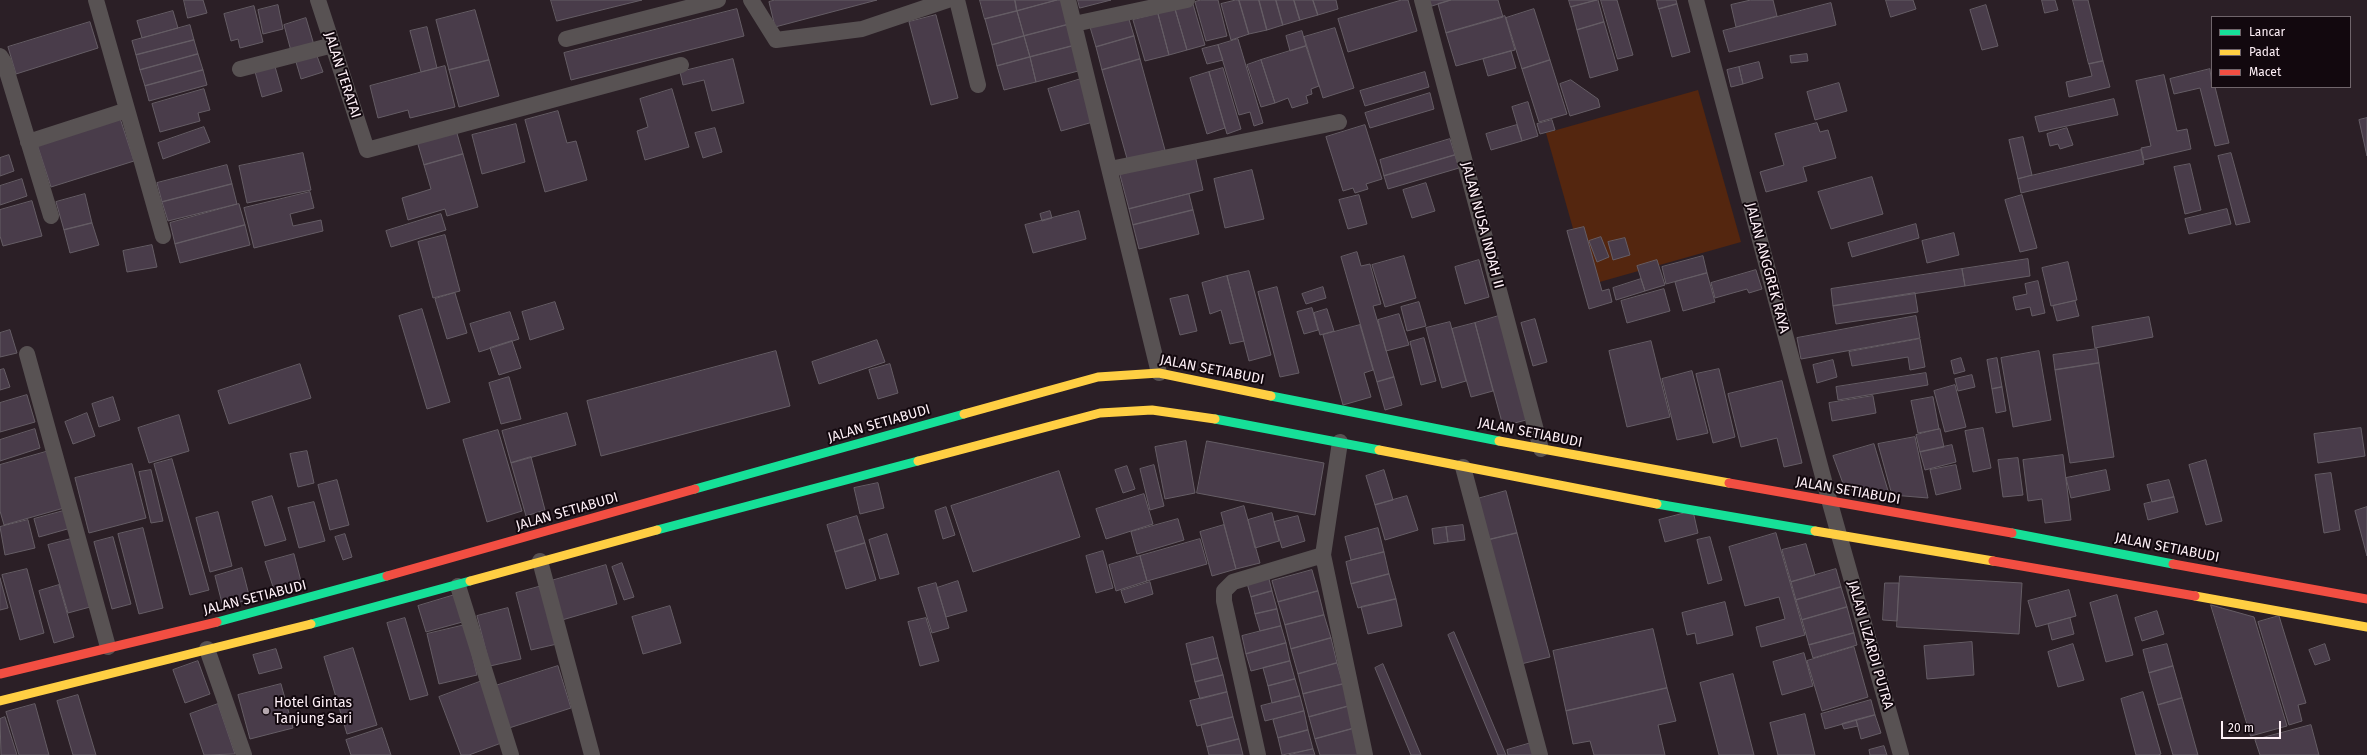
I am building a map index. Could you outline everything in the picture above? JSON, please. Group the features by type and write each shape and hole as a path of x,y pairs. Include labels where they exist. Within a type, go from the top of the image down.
{"main road":[{"name":"JALAN SETIABUDI","path":"0,674 290,604 1098,377 1159,372 1542,450 1830,503 1999,531 2367,599"},
{"path":"0,701 296,628 458,586 540,561 1100,413 1152,410 1340,442 1637,501 2117,582 2367,627"}],"street":[{"path":"96,0 163,236"},
{"name":"JALAN TERATAI","path":"318,0 367,150 681,66"},
{"path":"566,39 718,0"},
{"path":"751,0 776,40 862,29 948,0"},
{"path":"956,0 978,85"},
{"path":"1068,0 1159,372"},
{"name":"JALAN NUSA INDAH II","path":"1422,0 1542,450"},
{"name":"JALAN ANGGREK RAYA","path":"1696,0 1839,535"},
{"path":"1074,24 1182,1"},
{"path":"240,69 333,45"},
{"path":"0,56 4,62 51,216"},
{"path":"28,142 127,110"},
{"path":"1110,169 1339,122"},
{"path":"27,354 108,647"},
{"path":"1340,442 1323,555 1365,755"},
{"path":"1463,467 1540,755"},
{"name":"JALAN LIZARDI PUTRA","path":"1839,535 1901,755"},
{"path":"1258,755 1224,600 1224,591 1233,582 1323,555"},
{"path":"540,561 592,755"},
{"path":"458,586 511,755"},
{"path":"206,649 244,755"}],"shaded area":[{"path":"1698,90 1741,242 1589,285 1546,133"}],"building":[{"path":"184,0 203,0 207,13 188,18"},
{"path":"551,0 642,0 557,21"},
{"path":"775,0 877,0 775,27 769,2"},
{"path":"980,0 1015,0 1017,11 985,19"},
{"path":"1015,0 1057,0 1017,11"},
{"path":"1057,0 1063,0 1070,24 1024,36 1017,11"},
{"path":"1078,0 1111,0 1080,8"},
{"path":"1201,0 1218,0 1227,36 1206,41 1195,2"},
{"path":"1239,0 1249,34 1231,40 1221,4"},
{"path":"1239,0 1259,0 1267,30 1249,34"},
{"path":"1259,0 1276,0 1283,25 1267,30"},
{"path":"1276,0 1294,0 1300,20 1283,25"},
{"path":"1294,0 1313,0 1318,15 1300,20"},
{"path":"1313,0 1336,0 1338,9 1318,15"},
{"path":"1402,0 1408,0 1417,31 1348,52 1338,19"},
{"path":"1430,0 1451,0 1432,6"},
{"path":"1451,0 1498,0 1503,17 1446,33 1438,4"},
{"path":"1569,0 1597,0 1571,7"},
{"path":"1598,0 1604,22 1577,30 1571,7"},
{"path":"1601,0 1617,0 1633,55 1618,59"},
{"path":"1657,0 1676,0 1677,4 1659,9"},
{"path":"1751,0 1773,0 1777,16 1736,27 1731,5"},
{"path":"1886,0 1913,0 1916,9 1891,17"},
{"path":"2042,0 2055,0 2058,10 2045,13"},
{"path":"2073,0 2088,0 2103,61 2089,64"},
{"path":"1831,3 1836,25 1729,52 1723,31"},
{"path":"1193,4 1205,45 1187,50 1175,9"},
{"path":"1677,4 1690,52 1672,57 1659,9"},
{"path":"278,5 283,29 263,34 258,10"},
{"path":"1986,5 1998,46 1982,50 1970,10"},
{"path":"254,6 263,42 240,48 238,39 231,41 224,14"},
{"path":"737,9 744,36 571,80 564,53"},
{"path":"1175,9 1187,50 1169,55 1158,14"},
{"path":"1534,9 1550,60 1522,69 1506,18"},
{"path":"475,10 489,60 449,70 436,20"},
{"path":"173,11 178,28 142,38 137,21"},
{"path":"1017,11 1024,36 992,45 985,19"},
{"path":"1158,14 1169,55 1145,61 1133,20"},
{"path":"936,15 958,98 931,105 909,22"},
{"path":"1128,16 1134,36 1096,47 1090,27"},
{"path":"1505,16 1515,50 1456,66 1446,33"},
{"path":"306,18 314,45 291,51 284,25"},
{"path":"90,22 98,48 16,74 8,47"},
{"path":"1604,22 1618,70 1590,78 1577,30"},
{"path":"1070,24 1076,45 1030,57 1024,36"},
{"path":"190,25 194,40 136,55 132,41"},
{"path":"427,27 437,68 421,72 410,31"},
{"path":"1335,28 1354,88 1323,98 1304,37"},
{"path":"1302,31 1306,46 1290,51 1286,36"},
{"path":"1024,36 1030,57 997,66 992,45"},
{"path":"1134,36 1140,59 1102,70 1096,47"},
{"path":"1238,39 1263,123 1254,126 1250,112 1239,115 1218,45"},
{"path":"194,40 198,54 140,70 136,55"},
{"path":"1076,45 1082,70 1036,82 1030,57"},
{"path":"1218,45 1223,60 1207,64 1202,49"},
{"path":"1306,46 1319,86 1311,89 1312,94 1306,96 1308,103 1292,108 1288,98 1275,103 1261,60"},
{"path":"1511,51 1516,68 1488,76 1483,59"},
{"path":"198,54 203,70 145,86 140,70"},
{"path":"1807,54 1808,61 1791,63 1790,56"},
{"path":"317,56 323,72 301,79 296,62"},
{"path":"1030,57 1036,82 1004,90 997,66"},
{"path":"733,59 744,103 712,111 704,80 683,85 680,72"},
{"path":"1140,59 1165,150 1128,162 1102,70"},
{"path":"489,60 499,96 459,107 449,70"},
{"path":"1261,60 1275,103 1261,107 1247,65"},
{"path":"1550,60 1567,114 1539,122 1522,69"},
{"path":"2103,61 2110,87 2069,97 2066,82 2092,76 2089,64"},
{"path":"1759,62 1763,78 1743,84 1739,67"},
{"path":"274,63 282,91 262,97 254,68"},
{"path":"445,66 455,107 410,118 408,110 378,118 370,86"},
{"path":"1739,67 1743,84 1731,87 1727,70"},
{"path":"1223,68 1241,129 1227,134 1209,72"},
{"path":"2210,69 2211,88 2215,88 2229,143 2215,146 2200,88 2174,94 2170,79"},
{"path":"203,70 207,85 149,101 145,86"},
{"path":"1209,72 1225,128 1207,134 1190,78"},
{"path":"1425,72 1429,87 1365,106 1360,91"},
{"path":"2164,75 2177,131 2187,129 2191,149 2144,160 2141,148 2151,146 2136,81"},
{"path":"1081,79 1093,122 1061,131 1048,89"},
{"path":"1571,80 1598,99 1600,107 1570,116 1560,84"},
{"path":"1839,83 1847,111 1815,120 1807,92"},
{"path":"204,89 210,110 198,113 200,121 160,132 152,104"},
{"path":"672,89 689,147 645,160 637,131 648,127 640,99"},
{"path":"1430,93 1434,109 1370,128 1365,113"},
{"path":"2114,99 2118,115 2039,132 2035,117"},
{"path":"1528,102 1538,136 1522,141 1512,107"},
{"path":"558,111 567,143 576,141 587,180 545,192 525,120"},
{"path":"119,115 134,161 51,187 36,141"},
{"path":"2367,118 2367,156 2359,120"},
{"path":"1552,120 1555,130 1540,134 1537,124"},
{"path":"1817,123 1820,132 1828,130 1836,158 1803,167 1807,181 1766,192 1760,172 1784,165 1775,134"},
{"path":"516,124 525,162 482,174 472,135"},
{"path":"1365,125 1382,179 1366,184 1368,189 1355,193 1353,188 1343,191 1326,137"},
{"path":"1517,125 1522,141 1491,150 1486,134"},
{"path":"204,127 210,142 163,159 158,143"},
{"path":"715,128 722,152 703,158 695,133"},
{"path":"2067,128 2073,145 2060,149 2058,144 2050,146 2047,134"},
{"path":"456,130 463,154 424,165 417,141"},
{"path":"2023,137 2032,175 2018,179 2009,140"},
{"path":"1450,139 1455,155 1384,176 1380,160"},
{"path":"2141,150 2144,164 2021,193 2018,179"},
{"path":"303,153 311,190 247,203 239,166"},
{"path":"2231,153 2250,222 2236,225 2218,156"},
{"path":"463,154 478,207 447,216 445,209 408,220 402,198 431,189 424,165"},
{"path":"9,155 14,171 0,176 0,158"},
{"path":"1195,155 1203,190 1129,209 1120,175"},
{"path":"1455,155 1459,168 1388,189 1384,176"},
{"path":"2190,164 2201,210 2185,214 2174,167"},
{"path":"227,165 232,184 162,202 157,183"},
{"path":"1252,170 1264,219 1225,228 1214,179"},
{"path":"1872,177 1883,214 1831,229 1818,192"},
{"path":"22,179 27,196 0,205 0,186"},
{"path":"1426,183 1435,211 1412,218 1403,190"},
{"path":"232,184 237,204 168,221 162,202"},
{"path":"310,192 314,208 290,214 293,226 321,220 323,231 254,248 244,208"},
{"path":"85,194 92,223 64,230 56,202"},
{"path":"1189,194 1193,210 1133,225 1129,209"},
{"path":"1359,195 1367,224 1348,229 1339,200"},
{"path":"2022,195 2037,248 2020,252 2005,200"},
{"path":"32,201 42,236 3,246 0,236 0,210"},
{"path":"239,204 245,225 175,244 170,223"},
{"path":"2227,209 2231,224 2189,234 2185,219"},
{"path":"1193,210 1199,234 1139,249 1133,225"},
{"path":"1050,211 1052,218 1042,221 1040,214"},
{"path":"1079,211 1086,239 1033,253 1025,225"},
{"path":"441,214 446,230 391,247 386,231"},
{"path":"92,223 99,245 70,253 64,230"},
{"path":"1916,224 1919,238 1852,257 1848,243"},
{"path":"245,225 250,245 180,263 175,244"},
{"path":"1584,227 1602,291 1609,289 1612,302 1589,309 1567,231"},
{"path":"1954,233 1959,255 1927,263 1922,241"},
{"path":"445,235 460,291 433,298 418,242"},
{"path":"1601,237 1609,257 1597,262 1589,241"},
{"path":"1625,238 1630,255 1613,260 1608,242"},
{"path":"152,245 157,267 127,272 123,251"},
{"path":"1357,252 1361,266 1370,264 1381,304 1373,306 1394,377 1377,382 1341,257"},
{"path":"1404,256 1416,298 1385,307 1372,265"},
{"path":"1703,256 1707,273 1666,284 1662,267"},
{"path":"2028,259 2030,276 1965,286 1962,269"},
{"path":"1479,260 1489,297 1465,304 1455,267"},
{"path":"1657,260 1665,285 1645,291 1637,266"},
{"path":"2068,262 2077,300 2051,306 2042,268"},
{"path":"1962,269 1965,286 1833,306 1831,289"},
{"path":"1756,270 1762,289 1749,293 1747,289 1715,298 1711,283"},
{"path":"1249,271 1271,355 1249,361 1227,276"},
{"path":"1707,273 1715,302 1683,311 1675,282"},
{"path":"1227,276 1244,341 1230,344 1221,310 1210,314 1202,283"},
{"path":"1641,279 1645,291 1616,300 1613,288"},
{"path":"2038,281 2045,313 2032,316 2030,307 2016,310 2013,297 2027,294 2025,284"},
{"path":"1277,287 1299,373 1280,377 1258,292"},
{"path":"1323,287 1326,298 1306,304 1302,294"},
{"path":"1664,289 1670,311 1627,323 1621,301"},
{"path":"455,293 467,333 447,339 435,299"},
{"path":"1915,293 1918,312 1836,324 1833,306"},
{"path":"1188,295 1197,331 1180,335 1170,299"},
{"path":"2075,301 2079,316 2057,321 2053,306"},
{"path":"555,302 564,329 530,340 522,312"},
{"path":"1419,302 1426,326 1407,331 1401,307"},
{"path":"1312,308 1318,330 1304,334 1297,312"},
{"path":"422,309 450,402 427,409 399,316"},
{"path":"1327,309 1334,331 1320,335 1314,313"},
{"path":"510,312 519,339 479,352 470,324"},
{"path":"1399,314 1409,345 1386,351 1378,320"},
{"path":"1502,315 1530,419 1503,426 1475,323"},
{"path":"1916,316 1920,338 1801,359 1797,338"},
{"path":"2149,317 2153,337 2095,348 2092,327"},
{"path":"1535,319 1547,362 1533,366 1521,323"},
{"path":"1450,322 1466,381 1442,388 1426,328"},
{"path":"1475,323 1493,391 1471,397 1452,329"},
{"path":"1360,325 1373,370 1364,373 1371,397 1343,405 1323,335"},
{"path":"10,330 17,353 0,357 0,333"},
{"path":"1424,338 1436,381 1421,385 1410,342"},
{"path":"1920,339 1925,367 1910,370 1908,357 1852,366 1849,352"},
{"path":"877,340 885,362 819,384 812,362"},
{"path":"512,341 521,368 499,375 490,348"},
{"path":"1651,341 1670,417 1627,427 1609,351"},
{"path":"2097,349 2099,363 2055,370 2053,355"},
{"path":"776,351 790,406 601,456 587,401"},
{"path":"2039,351 2051,420 2013,427 2001,358"},
{"path":"1961,358 1965,371 1954,374 1951,361"},
{"path":"1997,358 2002,387 1992,389 1987,360"},
{"path":"1833,360 1837,377 1817,383 1813,365"},
{"path":"2099,363 2114,457 2070,463 2055,370"},
{"path":"300,364 311,398 229,424 218,391"},
{"path":"890,364 898,393 878,399 869,370"},
{"path":"4,369 10,387 0,390 0,370"},
{"path":"1719,369 1735,437 1713,443 1696,374"},
{"path":"1692,371 1708,433 1677,440 1662,379"},
{"path":"1926,373 1928,385 1838,400 1836,387"},
{"path":"1972,375 1975,387 1958,391 1955,379"},
{"path":"509,377 521,419 501,424 489,383"},
{"path":"1394,377 1402,405 1385,410 1377,382"},
{"path":"1782,381 1802,463 1784,467 1777,438 1741,447 1728,394"},
{"path":"1955,385 1966,427 1945,432 1934,391"},
{"path":"2002,387 2006,411 1996,413 1992,389"},
{"path":"27,395 35,422 0,432 0,403"},
{"path":"1873,396 1876,413 1832,421 1829,403"},
{"path":"113,397 120,420 99,427 92,404"},
{"path":"1933,397 1939,429 1918,433 1911,401"},
{"path":"87,413 95,436 73,444 65,422"},
{"path":"567,413 576,445 511,463 502,431"},
{"path":"179,415 189,451 149,463 138,428"},
{"path":"1983,428 1991,468 1973,472 1965,431"},
{"path":"2361,428 2365,456 2318,463 2314,434"},
{"path":"35,429 40,448 0,461 0,440"},
{"path":"1940,429 1944,447 1920,452 1916,435"},
{"path":"498,430 522,511 487,522 463,440"},
{"path":"1915,437 1928,498 1892,495 1878,444"},
{"path":"1186,441 1195,493 1165,499 1155,447"},
{"path":"1207,441 1324,463 1315,515 1197,493"},
{"path":"1874,444 1889,494 1845,489 1833,456"},
{"path":"1952,445 1956,462 1925,470 1920,452"},
{"path":"49,451 64,508 4,525 0,511 0,465"},
{"path":"307,451 314,483 298,487 290,454"},
{"path":"2063,455 2071,520 2045,523 2042,499 2028,501 2023,460"},
{"path":"531,457 545,510 526,516 511,463"},
{"path":"2018,458 2023,495 2003,497 1998,460"},
{"path":"172,459 209,590 190,595 154,464"},
{"path":"2206,460 2222,521 2206,525 2189,465"},
{"path":"132,464 146,518 89,533 75,478"},
{"path":"1154,465 1164,506 1150,510 1140,469"},
{"path":"1956,465 1961,489 1936,495 1930,470"},
{"path":"1127,466 1135,489 1123,493 1115,470"},
{"path":"151,470 163,521 151,523 139,472"},
{"path":"1384,470 1393,500 1375,505 1366,476"},
{"path":"2106,470 2110,490 2071,498 2066,478"},
{"path":"1059,471 1080,537 973,572 951,506"},
{"path":"2331,473 2340,530 2324,533 2315,475"},
{"path":"337,480 349,525 330,530 318,485"},
{"path":"2169,480 2174,497 2152,502 2147,485"},
{"path":"878,483 884,508 860,514 854,488"},
{"path":"1506,491 1517,533 1488,540 1477,499"},
{"path":"1144,494 1153,524 1106,539 1096,509"},
{"path":"272,496 286,540 265,546 252,502"},
{"path":"1407,496 1418,530 1385,540 1375,505"},
{"path":"2174,497 2178,512 2148,520 2144,504"},
{"path":"314,502 325,541 299,548 288,508"},
{"path":"1244,506 1260,563 1236,569 1221,513"},
{"path":"946,507 955,535 943,539 935,511"},
{"path":"2367,507 2367,556 2355,511"},
{"path":"67,510 71,528 39,537 34,519"},
{"path":"1693,511 1698,533 1665,542 1659,520"},
{"path":"218,512 232,566 210,572 196,518"},
{"path":"1272,513 1279,541 1255,548 1248,520"},
{"path":"857,516 865,543 835,552 827,525"},
{"path":"1298,516 1305,541 1282,548 1274,522"},
{"path":"1178,519 1184,540 1137,554 1131,532"},
{"path":"28,520 35,548 5,555 0,527"},
{"path":"1224,525 1236,569 1212,576 1200,532"},
{"path":"1463,525 1465,540 1448,542 1446,527"},
{"path":"1446,527 1448,542 1434,544 1432,529"},
{"path":"143,528 163,608 139,614 118,534"},
{"path":"1378,528 1384,552 1351,560 1345,537"},
{"path":"1517,533 1550,657 1521,664 1488,540"},
{"path":"1776,533 1805,635 1761,647 1756,627 1785,619 1779,597 1745,606 1729,547"},
{"path":"345,534 352,557 343,560 335,537"},
{"path":"887,534 899,574 880,579 869,540"},
{"path":"113,537 131,604 112,609 94,542"},
{"path":"1710,537 1722,580 1708,584 1697,540"},
{"path":"71,539 90,607 68,613 48,545"},
{"path":"1200,539 1207,564 1147,581 1140,556"},
{"path":"865,543 876,580 846,589 835,552"},
{"path":"1806,544 1815,575 1791,582 1782,550"},
{"path":"1103,551 1113,588 1096,593 1086,556"},
{"path":"1384,552 1389,574 1351,584 1346,562"},
{"path":"294,554 302,585 275,593 265,562"},
{"path":"1140,556 1147,581 1116,591 1109,565"},
{"path":"622,563 634,597 624,600 612,567"},
{"path":"606,565 617,604 562,620 551,581"},
{"path":"242,568 250,599 223,607 215,576"},
{"path":"27,569 44,633 20,640 2,575"},
{"path":"1836,569 1841,587 1796,600 1791,582"},
{"path":"1312,570 1318,591 1278,602 1272,581"},
{"path":"1389,574 1396,599 1358,608 1351,584"},
{"path":"1268,575 1272,591 1251,597 1246,580"},
{"path":"1900,576 2022,583 2019,634 1897,627"},
{"path":"0,578 8,608 0,610"},
{"path":"958,581 967,611 946,617 937,588"},
{"path":"1150,582 1153,594 1125,603 1121,591"},
{"path":"936,583 949,628 932,633 918,588"},
{"path":"1885,583 1899,583 1897,621 1883,620"},
{"path":"59,585 74,637 54,643 39,591"},
{"path":"542,586 557,644 531,650 516,593"},
{"path":"1841,587 1847,607 1802,620 1796,600"},
{"path":"2069,590 2076,616 2036,627 2028,601"},
{"path":"1272,591 1277,609 1255,614 1251,597"},
{"path":"1318,591 1324,615 1285,625 1278,602"},
{"path":"458,594 466,621 426,632 418,606"},
{"path":"2117,595 2133,655 2106,662 2090,603"},
{"path":"1396,599 1402,626 1368,634 1361,607"},
{"path":"1725,602 1733,635 1697,644 1695,633 1687,635 1682,613"},
{"path":"2211,605 2254,617 2287,726 2251,736"},
{"path":"670,606 681,643 643,654 632,617"},
{"path":"1847,607 1854,633 1809,645 1802,620"},
{"path":"508,608 521,659 490,666 477,616"},
{"path":"1277,609 1281,626 1260,631 1255,614"},
{"path":"2157,611 2164,634 2142,641 2135,618"},
{"path":"1324,615 1331,638 1291,649 1285,625"},
{"path":"2279,616 2306,703 2298,705 2302,721 2289,725 2258,622"},
{"path":"405,618 428,695 410,700 387,623"},
{"path":"926,618 939,661 920,666 908,622"},
{"path":"2070,618 2074,634 2052,640 2048,624"},
{"path":"465,625 477,675 439,684 427,634"},
{"path":"1281,626 1286,643 1246,654 1242,636"},
{"path":"1653,629 1667,688 1566,711 1553,651"},
{"path":"1454,632 1506,755 1498,755 1448,635"},
{"path":"1854,633 1857,645 1813,658 1809,645"},
{"path":"1213,637 1218,658 1191,665 1186,644"},
{"path":"1331,638 1337,663 1298,674 1291,649"},
{"path":"1972,642 1974,675 1927,679 1924,646"},
{"path":"1286,643 1290,661 1251,671 1246,654"},
{"path":"2073,644 2084,680 2058,687 2048,652"},
{"path":"2167,644 2173,666 2149,673 2143,650"},
{"path":"2325,644 2330,660 2315,665 2309,650"},
{"path":"1854,647 1868,697 1822,711 1807,661"},
{"path":"353,648 377,725 347,734 324,657"},
{"path":"276,649 282,668 259,674 253,655"},
{"path":"1804,653 1813,686 1782,695 1773,662"},
{"path":"1218,658 1223,675 1195,682 1191,665"},
{"path":"198,661 210,694 185,703 173,670"},
{"path":"1290,661 1295,679 1268,686 1263,668"},
{"path":"1337,663 1343,684 1303,694 1298,674"},
{"path":"1383,664 1421,755 1411,755 1375,668"},
{"path":"558,666 571,708 506,729 492,687"},
{"path":"2173,666 2182,698 2158,705 2149,673"},
{"path":"1733,674 1754,755 1719,755 1700,683"},
{"path":"1223,675 1227,692 1200,699 1195,682"},
{"path":"1295,679 1300,696 1272,703 1268,686"},
{"path":"482,681 504,742 469,755 461,755 439,697"},
{"name":"Hotel Gintas Tanjung Sari","path":"281,684 293,728 250,739 238,695"},
{"path":"1343,684 1349,706 1309,717 1303,694"},
{"path":"1667,688 1676,721 1658,725 1665,755 1594,755 1590,741 1573,744 1566,711"},
{"path":"1227,692 1233,717 1197,726 1190,701"},
{"path":"2143,692 2161,754 2158,755 2136,755 2121,699"},
{"path":"78,695 96,755 73,755 57,701"},
{"path":"1300,696 1304,711 1265,721 1261,706"},
{"path":"2182,698 2198,755 2173,755 2158,705"},
{"path":"1871,700 1875,715 1825,729 1821,714"},
{"path":"35,704 49,755 19,755 6,712"},
{"path":"218,704 235,754 204,755 190,714"},
{"path":"1349,706 1355,728 1315,739 1309,717"},
{"path":"1304,711 1308,730 1278,738 1273,720"},
{"path":"1805,714 1815,755 1778,755 1770,723"},
{"path":"1875,715 1881,733 1861,739 1856,720"},
{"path":"5,717 17,755 1,755 0,719"},
{"path":"1233,717 1239,739 1207,747 1201,725"},
{"path":"1856,720 1858,726 1844,729 1842,724"},
{"path":"2311,725 2319,755 2260,755 2255,740"},
{"path":"382,728 391,755 351,755 346,740"},
{"path":"1355,728 1362,755 1320,755 1315,739"},
{"path":"1308,730 1313,749 1282,755 1278,738"},
{"path":"1239,739 1243,755 1209,755 1207,747"},
{"path":"1531,743 1535,755 1508,755 1507,750"},
{"path":"1884,746 1887,755 1870,755 1869,750"},
{"path":"1313,749 1315,755 1289,755"}],"traffic: fast":[{"path":"1271,396 1499,441"},
{"path":"695,489 964,414"},
{"path":"1215,419 1379,450"},
{"path":"657,530 918,461"},
{"path":"1657,504 1815,531"},
{"path":"2012,533 2173,564"},
{"path":"217,622 387,576"},
{"path":"311,624 470,581"}],"traffic: slow":[{"path":"964,414 1098,377 1159,373 1271,396"},
{"path":"918,461 1100,413 1152,410 1215,419"},
{"path":"1499,441 1729,483"},
{"path":"1379,450 1657,504"},
{"path":"470,581 657,530"},
{"path":"1815,531 1993,561"},
{"path":"2195,596 2367,627"},
{"path":"0,701 311,624"}],"traffic: jam":[{"path":"1729,483 2012,533"},
{"path":"387,576 695,489"},
{"path":"1993,561 2195,596"},
{"path":"2173,564 2367,599"},
{"path":"0,674 217,622"}],"place":[{"name":"Hotel Gintas Tanjung Sari","path":"266,711"}]}
